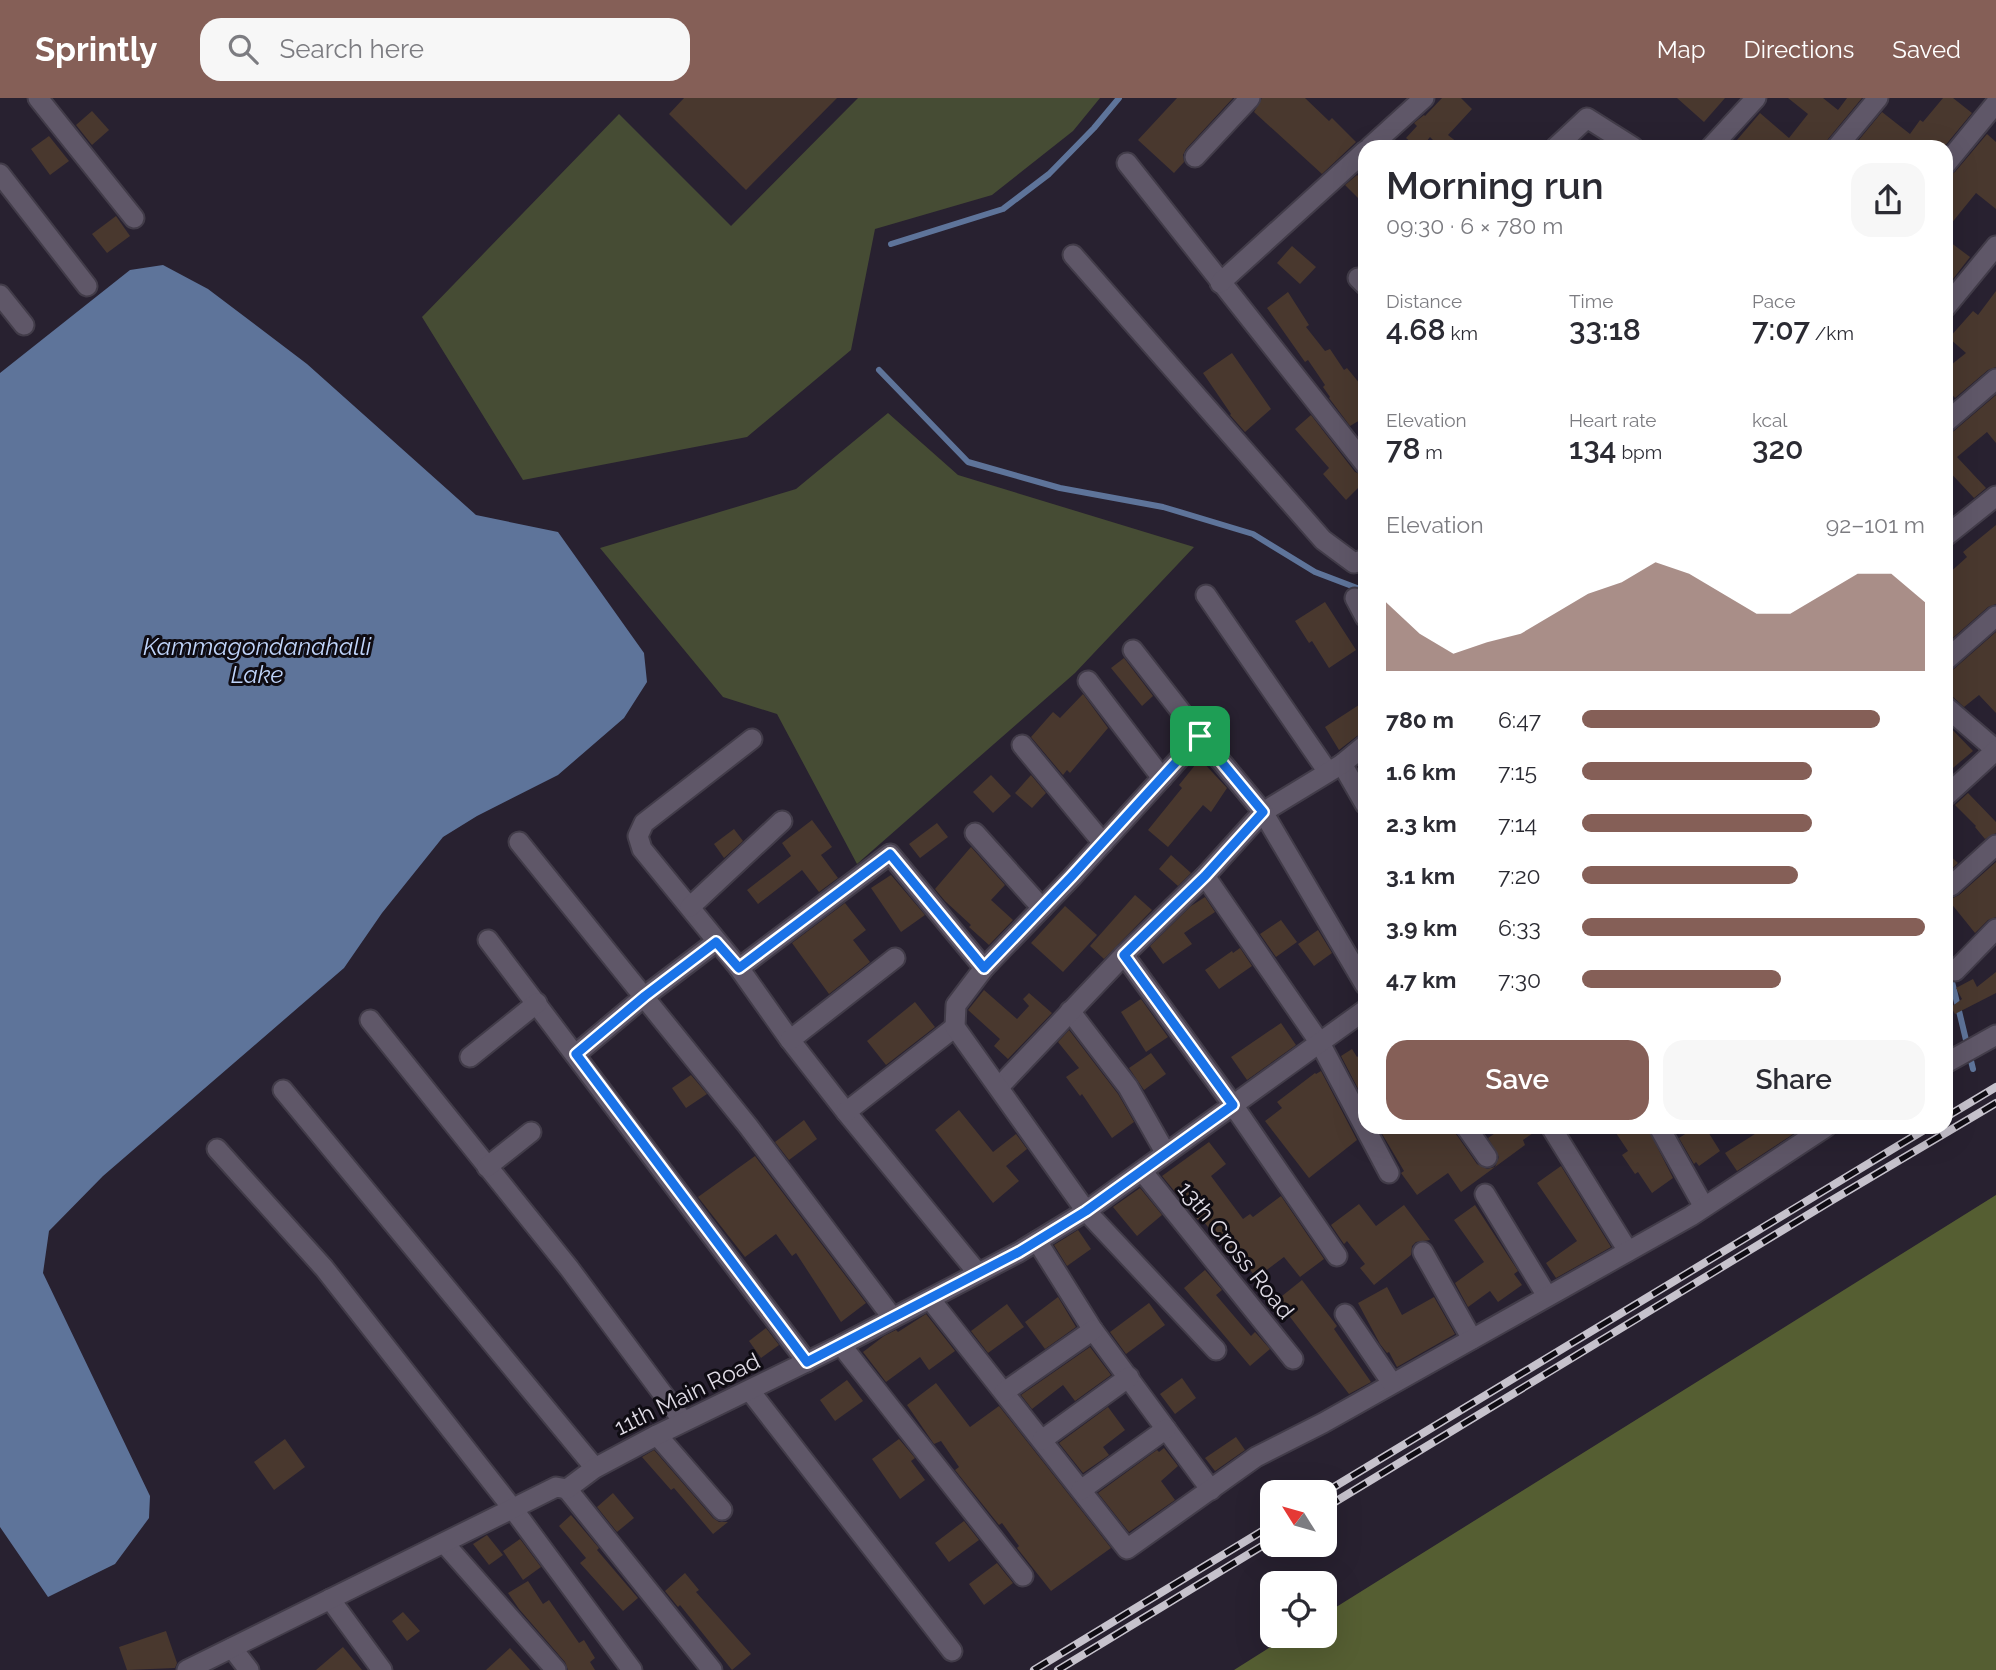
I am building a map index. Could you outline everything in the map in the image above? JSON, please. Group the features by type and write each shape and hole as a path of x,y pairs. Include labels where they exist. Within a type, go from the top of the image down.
{"street":[{"path":"38,98 134,218"},
{"path":"1195,157 1250,98"},
{"path":"1378,140 1424,98"},
{"path":"1717,140 1756,98"},
{"path":"1843,140 1878,98"},
{"path":"1953,155 1996,103"},
{"path":"1563,140 1587,118 1622,140"},
{"path":"1220,283 1358,158"},
{"path":"1127,163 1358,455"},
{"path":"0,174 87,286"},
{"path":"1953,298 1996,246"},
{"path":"1073,255 1323,540 1354,563 1358,562"},
{"path":"0,295 24,325"},
{"path":"1953,416 1996,379"},
{"path":"1953,530 1996,496"},
{"path":"1206,595 1358,796"},
{"path":"1355,598 1358,604"},
{"path":"1953,654 1996,616"},
{"path":"1133,650 1263,812 1358,973"},
{"path":"1088,681 1162,778"},
{"path":"1953,713 1996,750 1953,790"},
{"path":"1200,736 984,968 956,1005 955,1027 1086,1211 1216,1350"},
{"path":"752,739 644,823 638,836 642,849 739,968 846,1112 977,1272"},
{"path":"1022,745 1102,843"},
{"path":"999,1087 1124,955 1205,876 1263,812 1335,768 1358,750"},
{"path":"690,907 782,821"},
{"path":"975,833 1042,908"},
{"path":"519,842 748,1126 892,1317"},
{"path":"1953,884 1996,845"},
{"path":"739,968 890,854 984,968"},
{"path":"1205,876 1320,1043 1358,1115"},
{"path":"1955,971 1996,929"},
{"path":"488,940 807,1362"},
{"path":"576,1054 645,996 716,942"},
{"path":"1124,955 1233,1105 1337,1256"},
{"path":"790,1040 895,958"},
{"path":"470,1057 537,1003"},
{"path":"1070,1011 1128,1087 1165,1152"},
{"name":"11th Main Road","path":"187,1670 556,1487 567,1489 595,1468 657,1435 841,1345 1037,1241 1086,1211 1358,1015"},
{"path":"370,1020 569,1268 684,1421"},
{"path":"846,1112 955,1027"},
{"path":"1953,1059 1996,1035"},
{"path":"283,1090 595,1468"},
{"path":"487,1167 531,1132"},
{"path":"1368,1134 1389,1173"},
{"path":"1471,1134 1487,1157"},
{"path":"1555,1134 1628,1251"},
{"path":"1665,1134 1704,1207"},
{"path":"930,1298 1127,1549 1256,1457 1628,1251 1704,1207 1815,1134"},
{"path":"217,1149 324,1268 513,1509 632,1670"},
{"name":"13th Cross Road","path":"1142,1171 1293,1359"},
{"path":"1485,1194 1547,1296"},
{"path":"1037,1241 1093,1330 1211,1490"},
{"path":"1423,1252 1472,1339"},
{"path":"1345,1314 1392,1383"},
{"path":"1004,1392 1093,1330"},
{"path":"841,1345 1023,1576"},
{"path":"1042,1440 1129,1377"},
{"path":"750,1391 952,1651"},
{"path":"1081,1490 1166,1429"},
{"path":"657,1435 722,1510"},
{"path":"567,1489 712,1670"},
{"path":"444,1543 554,1669"},
{"path":"330,1599 382,1670"},
{"path":"232,1648 249,1670"}],"green space":[{"path":"858,98 1100,98 1073,131 992,195 875,229 851,350 747,437 523,480 422,317 619,114 731,226"},
{"path":"888,413 958,475 1194,547 1075,673 857,864 777,714 723,697 600,548 796,489"},
{"path":"1996,1195 1996,1670 1234,1670 1269,1648 1337,1648 1337,1607"}],"water":[{"name":"Kammagondanahalli Lake","path":"163,265 208,289 307,364 476,515 558,532 644,653 647,682 624,718 558,775 477,816 443,837 382,913 344,968 103,1176 49,1231 43,1273 150,1496 149,1518 115,1564 48,1597 0,1527 0,373 130,270"}],"building":[{"path":"684,98 837,98 746,190 669,114"},
{"path":"1177,98 1233,98 1186,149 1184,162 1174,173 1138,140"},
{"path":"1262,98 1305,98 1329,121 1332,118 1356,142 1322,174 1254,112"},
{"path":"1442,98 1461,98 1472,109 1448,135 1454,140 1433,140 1430,137 1428,140 1408,140 1406,138 1417,126 1414,123 1425,116"},
{"path":"1677,98 1725,98 1704,122"},
{"path":"1788,98 1823,98 1838,110 1847,98 1862,98 1828,140 1737,140 1760,113 1789,138 1808,114"},
{"path":"1943,98 1953,98 1972,113 1950,140 1859,140 1882,112 1910,134 1920,120 1923,122"},
{"path":"92,111 109,130 92,145 76,125"},
{"path":"1987,134 1996,142 1996,209 1976,193 1953,221 1955,172"},
{"path":"49,136 69,161 50,175 31,149"},
{"path":"1358,176 1358,198 1345,185"},
{"path":"116,216 130,236 107,253 92,234"},
{"path":"1953,244 1970,257 1953,279"},
{"path":"1292,246 1316,267 1300,284 1277,263"},
{"path":"1996,291 1996,367 1988,370 1955,398 1953,363 1966,353 1953,342 1953,334 1973,311 1978,315"},
{"path":"1288,292 1309,325 1306,327 1325,351 1330,349 1344,370 1347,368 1358,381 1358,421 1350,426 1329,398 1323,387 1325,385 1308,360 1305,362 1267,308"},
{"path":"1232,353 1271,409 1245,432 1230,415 1203,373"},
{"path":"1996,395 1996,443 1987,432 1957,457 1986,488 1974,498 1953,476 1954,431"},
{"path":"1311,415 1358,473 1358,488 1346,500 1323,474 1329,468 1295,429"},
{"path":"1996,525 1996,604 1988,607 1953,638 1953,570 1967,557 1963,552"},
{"path":"1325,602 1356,650 1329,668 1295,621"},
{"path":"1996,632 1996,713 1979,695 1964,707 1953,697 1954,669"},
{"path":"1124,658 1153,696 1142,706 1111,668"},
{"path":"1083,694 1108,728 1070,773 1067,770 1063,775 1031,737 1053,712 1060,718"},
{"path":"1358,706 1358,736 1339,750 1325,727"},
{"path":"1953,730 1973,751 1953,768"},
{"path":"1200,759 1227,788 1211,812 1203,805 1168,847 1148,830 1182,788 1179,785"},
{"path":"991,775 1011,796 993,813 973,792"},
{"path":"1031,775 1046,793 1032,808 1015,793"},
{"path":"1968,793 1996,822 1996,833 1985,839 1955,805"},
{"path":"812,820 832,847 821,855 838,878 819,892 802,870 758,904 747,890 791,856 782,843"},
{"path":"937,823 948,837 920,858 909,844"},
{"path":"734,829 743,841 724,858 714,844"},
{"path":"971,847 1005,885 991,900 1013,920 989,945 935,889"},
{"path":"1171,855 1191,873 1178,886 1159,869"},
{"path":"1996,862 1996,917 1988,920 1975,933 1953,906 1953,898"},
{"path":"891,875 925,915 901,932 871,888"},
{"path":"1135,895 1152,910 1104,959 1090,946"},
{"path":"1205,897 1215,912 1184,933 1192,944 1163,964 1150,946 1191,906"},
{"path":"845,903 866,930 853,940 870,962 829,994 792,943"},
{"path":"1065,906 1097,935 1063,972 1031,943"},
{"path":"1281,920 1297,942 1276,957 1260,934"},
{"path":"1318,930 1332,953 1314,966 1298,944"},
{"path":"1240,948 1252,966 1219,989 1205,970"},
{"path":"1996,972 1996,993 1955,1014 1953,1006 1962,999 1956,988 1973,979 1977,987"},
{"path":"984,990 1017,1019 1029,1006 1023,999 1029,993 1052,1013 1008,1059 994,1046 1000,1039 968,1010"},
{"path":"1141,999 1168,1037 1146,1052 1121,1012"},
{"path":"915,1002 935,1027 886,1065 867,1041"},
{"path":"1281,1023 1296,1045 1247,1080 1231,1057"},
{"path":"1069,1030 1118,1094 1134,1122 1112,1138 1082,1094 1080,1096 1066,1077 1079,1068 1058,1042"},
{"path":"1352,1049 1358,1056 1358,1089 1341,1056"},
{"path":"1151,1053 1166,1074 1144,1090 1129,1068"},
{"path":"1321,1071 1357,1140 1309,1178 1265,1121 1282,1108 1277,1102"},
{"path":"691,1075 707,1094 686,1108 672,1088"},
{"path":"959,1110 993,1152 1016,1134 1027,1149 1006,1166 1019,1181 993,1203 935,1130"},
{"path":"804,1120 817,1139 789,1160 775,1142"},
{"path":"1382,1134 1456,1134 1477,1164 1487,1169 1495,1167 1499,1157 1488,1138 1494,1134 1532,1134 1523,1140 1525,1145 1461,1192 1448,1173 1417,1195 1401,1173 1404,1171"},
{"path":"1617,1134 1651,1134 1673,1178 1652,1193 1622,1155 1628,1151"},
{"path":"1685,1134 1709,1134 1720,1151 1699,1166 1696,1162 1694,1164 1679,1138"},
{"path":"1755,1134 1793,1134 1737,1171 1725,1153"},
{"path":"1209,1142 1226,1164 1211,1176 1243,1219 1250,1214 1253,1217 1281,1196 1324,1259 1300,1277 1284,1257 1256,1278 1240,1256 1234,1260 1201,1218 1198,1220 1162,1176"},
{"path":"755,1156 866,1303 841,1322 796,1253 792,1256 776,1234 745,1257 698,1197"},
{"path":"1561,1166 1611,1247 1556,1278 1546,1263 1577,1241 1537,1183"},
{"path":"1140,1188 1162,1215 1137,1236 1113,1207"},
{"path":"1359,1204 1376,1226 1404,1205 1430,1240 1416,1242 1412,1246 1411,1255 1374,1285 1360,1268 1365,1264 1347,1241 1344,1244 1331,1225"},
{"path":"1475,1205 1518,1271 1514,1274 1522,1285 1498,1302 1490,1291 1468,1307 1455,1283 1484,1262 1454,1220"},
{"path":"1078,1230 1091,1249 1067,1266 1054,1245"},
{"path":"1205,1270 1222,1290 1216,1295 1251,1336 1255,1332 1270,1349 1250,1366 1184,1288"},
{"path":"1302,1280 1337,1326 1334,1329 1371,1382 1349,1394 1277,1300"},
{"path":"1387,1287 1402,1315 1434,1297 1455,1334 1397,1367 1389,1352 1380,1344 1358,1303"},
{"path":"1058,1297 1076,1327 1045,1349 1025,1322"},
{"path":"1149,1303 1165,1325 1126,1354 1110,1332"},
{"path":"1007,1304 1024,1327 988,1353 971,1331"},
{"path":"926,1314 955,1351 929,1370 920,1357 886,1382 863,1352 884,1336 896,1330 898,1332"},
{"path":"766,1328 779,1345 761,1358 749,1341"},
{"path":"1090,1347 1111,1375 1075,1401 1063,1385 1032,1409 1021,1395"},
{"path":"1182,1378 1196,1398 1175,1414 1160,1394"},
{"path":"847,1380 863,1401 835,1421 820,1400"},
{"path":"936,1383 970,1427 999,1406 1111,1548 1051,1591 1017,1548 1019,1546 1002,1523 999,1525 955,1470 959,1467 941,1441 934,1444 907,1405"},
{"path":"1108,1407 1125,1430 1103,1447 1109,1455 1083,1473 1059,1443"},
{"path":"1236,1437 1245,1450 1215,1471 1205,1458"},
{"path":"285,1439 305,1467 274,1490 254,1462"},
{"path":"899,1439 915,1458 911,1461 925,1480 900,1499 872,1459"},
{"path":"1164,1448 1178,1466 1161,1481 1175,1500 1129,1532 1098,1493 1157,1450 1159,1452"},
{"path":"654,1450 713,1518 719,1522 728,1522 713,1534 674,1488 671,1490 642,1457"},
{"path":"613,1493 634,1518 617,1532 597,1507"},
{"path":"571,1515 638,1598 623,1611 580,1563 586,1558 559,1526"},
{"path":"964,1521 979,1540 949,1562 935,1543"},
{"path":"487,1535 503,1555 489,1565 473,1544"},
{"path":"520,1539 541,1567 523,1580 503,1551"},
{"path":"997,1563 1013,1583 984,1605 969,1584"},
{"path":"685,1573 699,1590 696,1592 751,1654 732,1670 680,1605 678,1607 665,1591"},
{"path":"528,1581 543,1604 549,1600 579,1643 584,1640 595,1658 590,1662 595,1670 568,1670 565,1662 519,1609 508,1593"},
{"path":"403,1612 420,1631 407,1641 392,1621"},
{"path":"166,1631 177,1663 175,1668 127,1670 119,1647"},
{"path":"343,1647 362,1670 316,1670"},
{"path":"510,1648 530,1670 486,1670"}],"waterway":[{"path":"891,244 1003,209 1049,174 1119,98"},
{"path":"879,370 968,462 1060,488 1163,507 1253,534 1315,572 1358,588"},
{"path":"1953,986 1973,1069"}],"railway":[{"path":"1953,1113 1996,1087"},
{"path":"1953,1128 1996,1103"},
{"path":"1337,1485 1917,1134"},
{"path":"1337,1501 1944,1134"},
{"path":"1034,1670 1260,1532"},
{"path":"1058,1670 1260,1547"}],"route":[{"path":"1200,736 1263,812 1205,876 1124,955 1233,1105 1086,1211 1019,1252 807,1362 576,1054 645,996 716,942 739,968 890,854 984,968 1200,736"}]}
